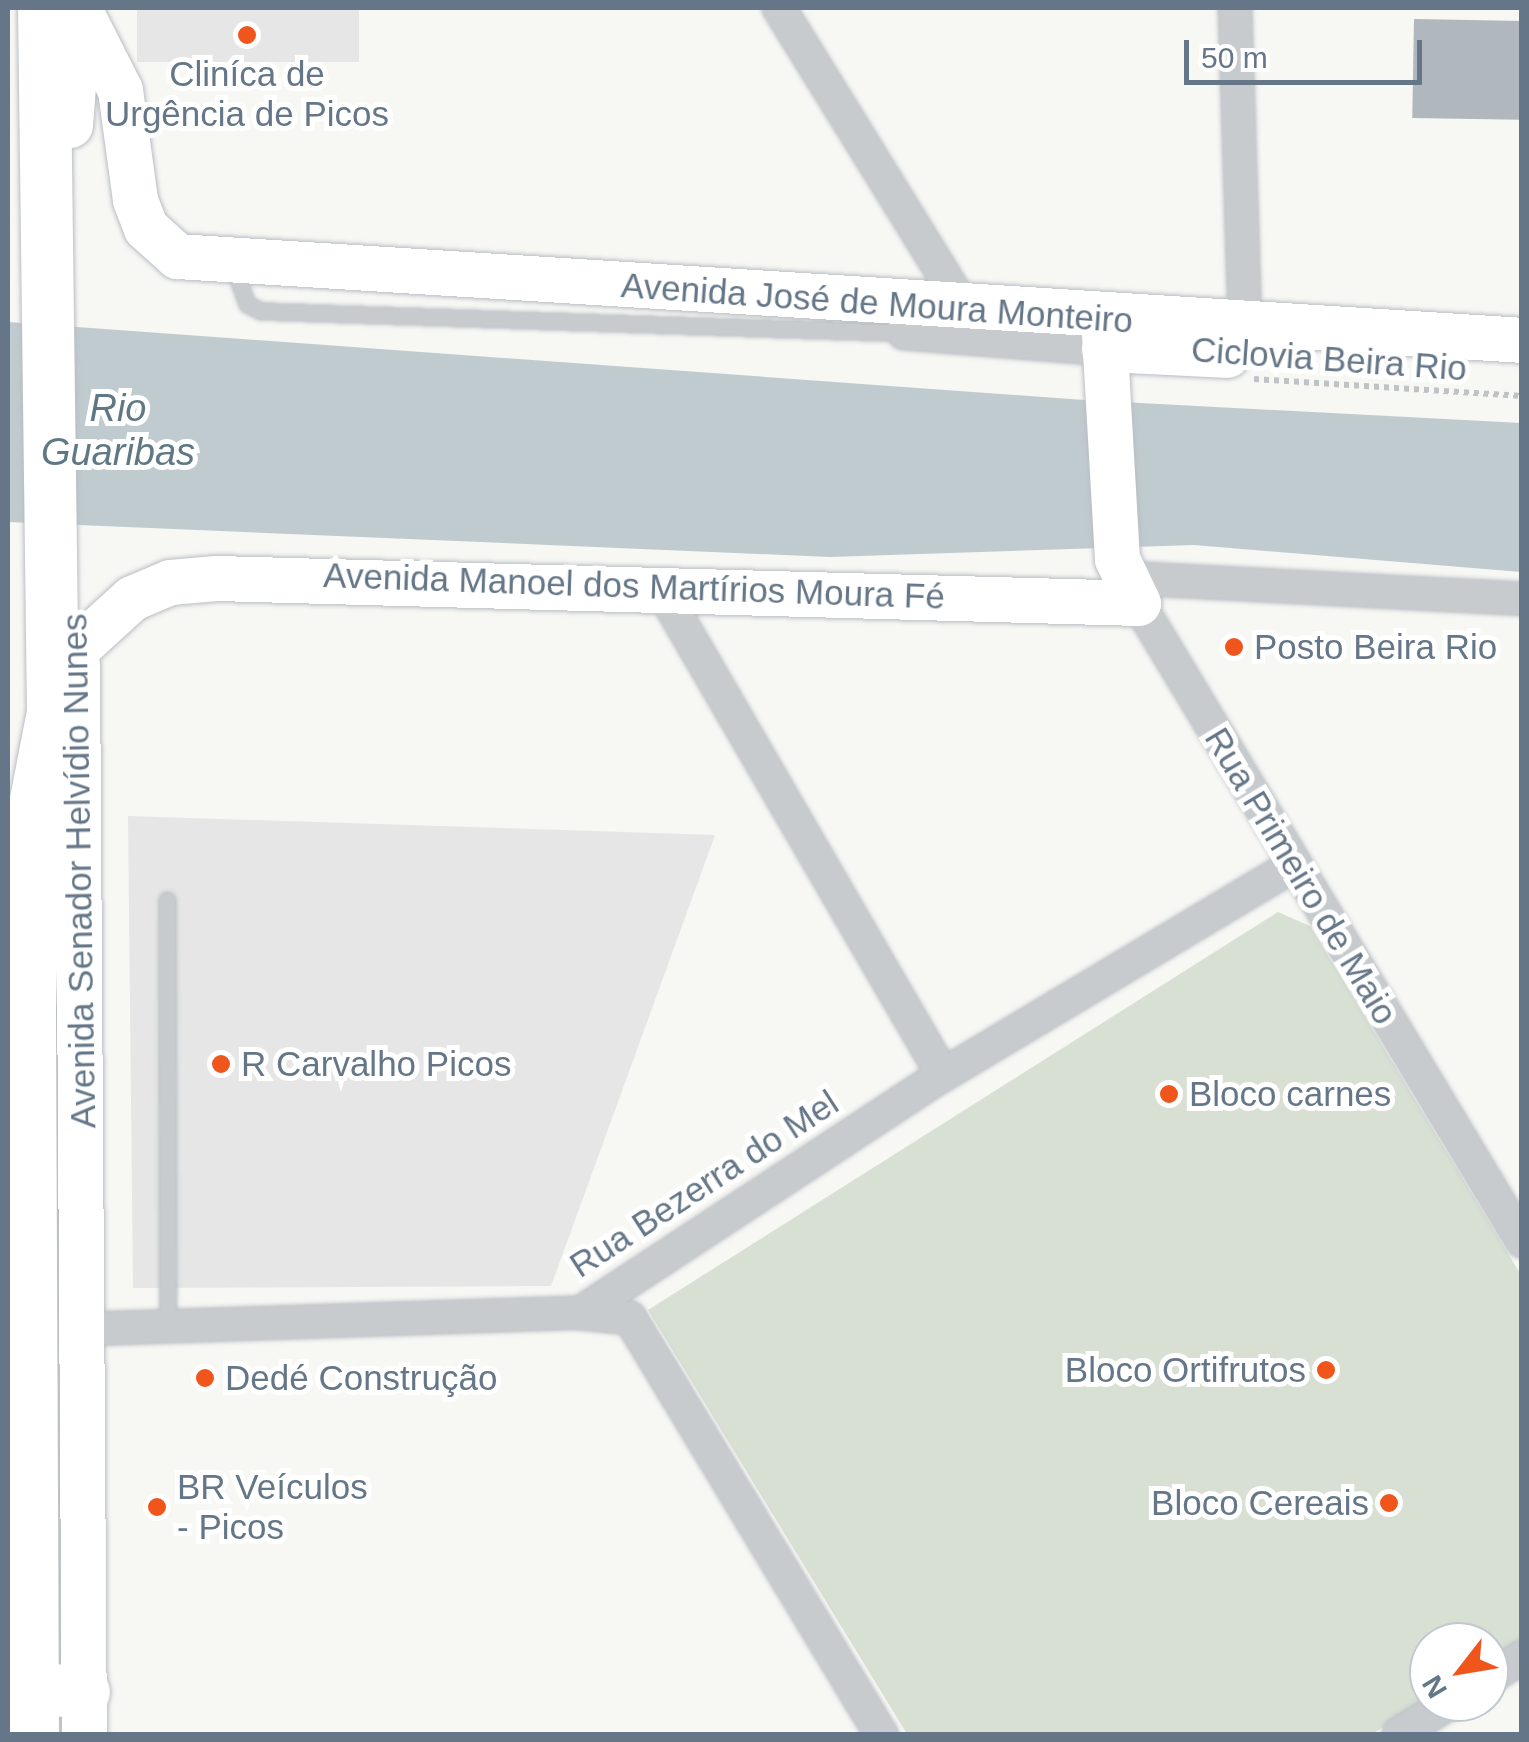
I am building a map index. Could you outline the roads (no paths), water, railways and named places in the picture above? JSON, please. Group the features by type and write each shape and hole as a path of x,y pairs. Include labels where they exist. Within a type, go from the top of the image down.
{"highway":[{"path":"23,8 47,189"},
{"path":"44,8 49,573 18,714 35,805 59,1712"}],"main road":[{"path":"47,189 79,8"},
{"name":"Avenida José de Moura Monteiro","path":"79,8 120,90 135,200 146,228 177,256 232,264 978,324 1104,352 1522,372"},
{"name":"Avenida José de Moura Monteiro","path":"1104,352 1245,325 1522,340"},
{"path":"1104,352 1127,580"},
{"name":"Avenida Senador Helvídio Nunes","path":"49,573 76,648 86,1330 59,1712"},
{"name":"Avenida Manoel dos Martírios Moura Fé","path":"76,648 132,598 170,582 300,576 660,587 1127,580"}],"street":[{"path":"779,8 978,324"},
{"path":"1235,8 1245,325"},
{"name":"Avenida Manoel dos Martírios Moura Fé","path":"1127,580 1512,598"},
{"name":"Rua Primeiro de Maio","path":"1127,580 1522,1241"},
{"path":"660,587 944,1075"},
{"path":"1512,598 1522,626"},
{"name":"Rua Bezerra do Mel","path":"86,1330 580,1312 944,1075 1294,864"},
{"path":"580,1312 630,1318 881,1734"}],"lane":[{"path":"167,900 168,1329"}],"water":[{"name":"Rio Guaribas","path":"8,322 1084,400 1521,423 1521,572 1194,545 830,557 8,522"}],"place":[{"name":"Cliníca de Urgência de Picos","path":"247,35"},
{"name":"Posto Beira Rio","path":"1234,647"},
{"name":"R Carvalho Picos","path":"221,1064"},
{"name":"Bloco carnes","path":"1169,1094"},
{"name":"Bloco Ortifrutos","path":"1326,1370"},
{"name":"Dedé Construção","path":"205,1378"},
{"name":"Bloco Cereais","path":"1389,1503"},
{"name":"BR Veículos - Picos","path":"157,1507"}]}
